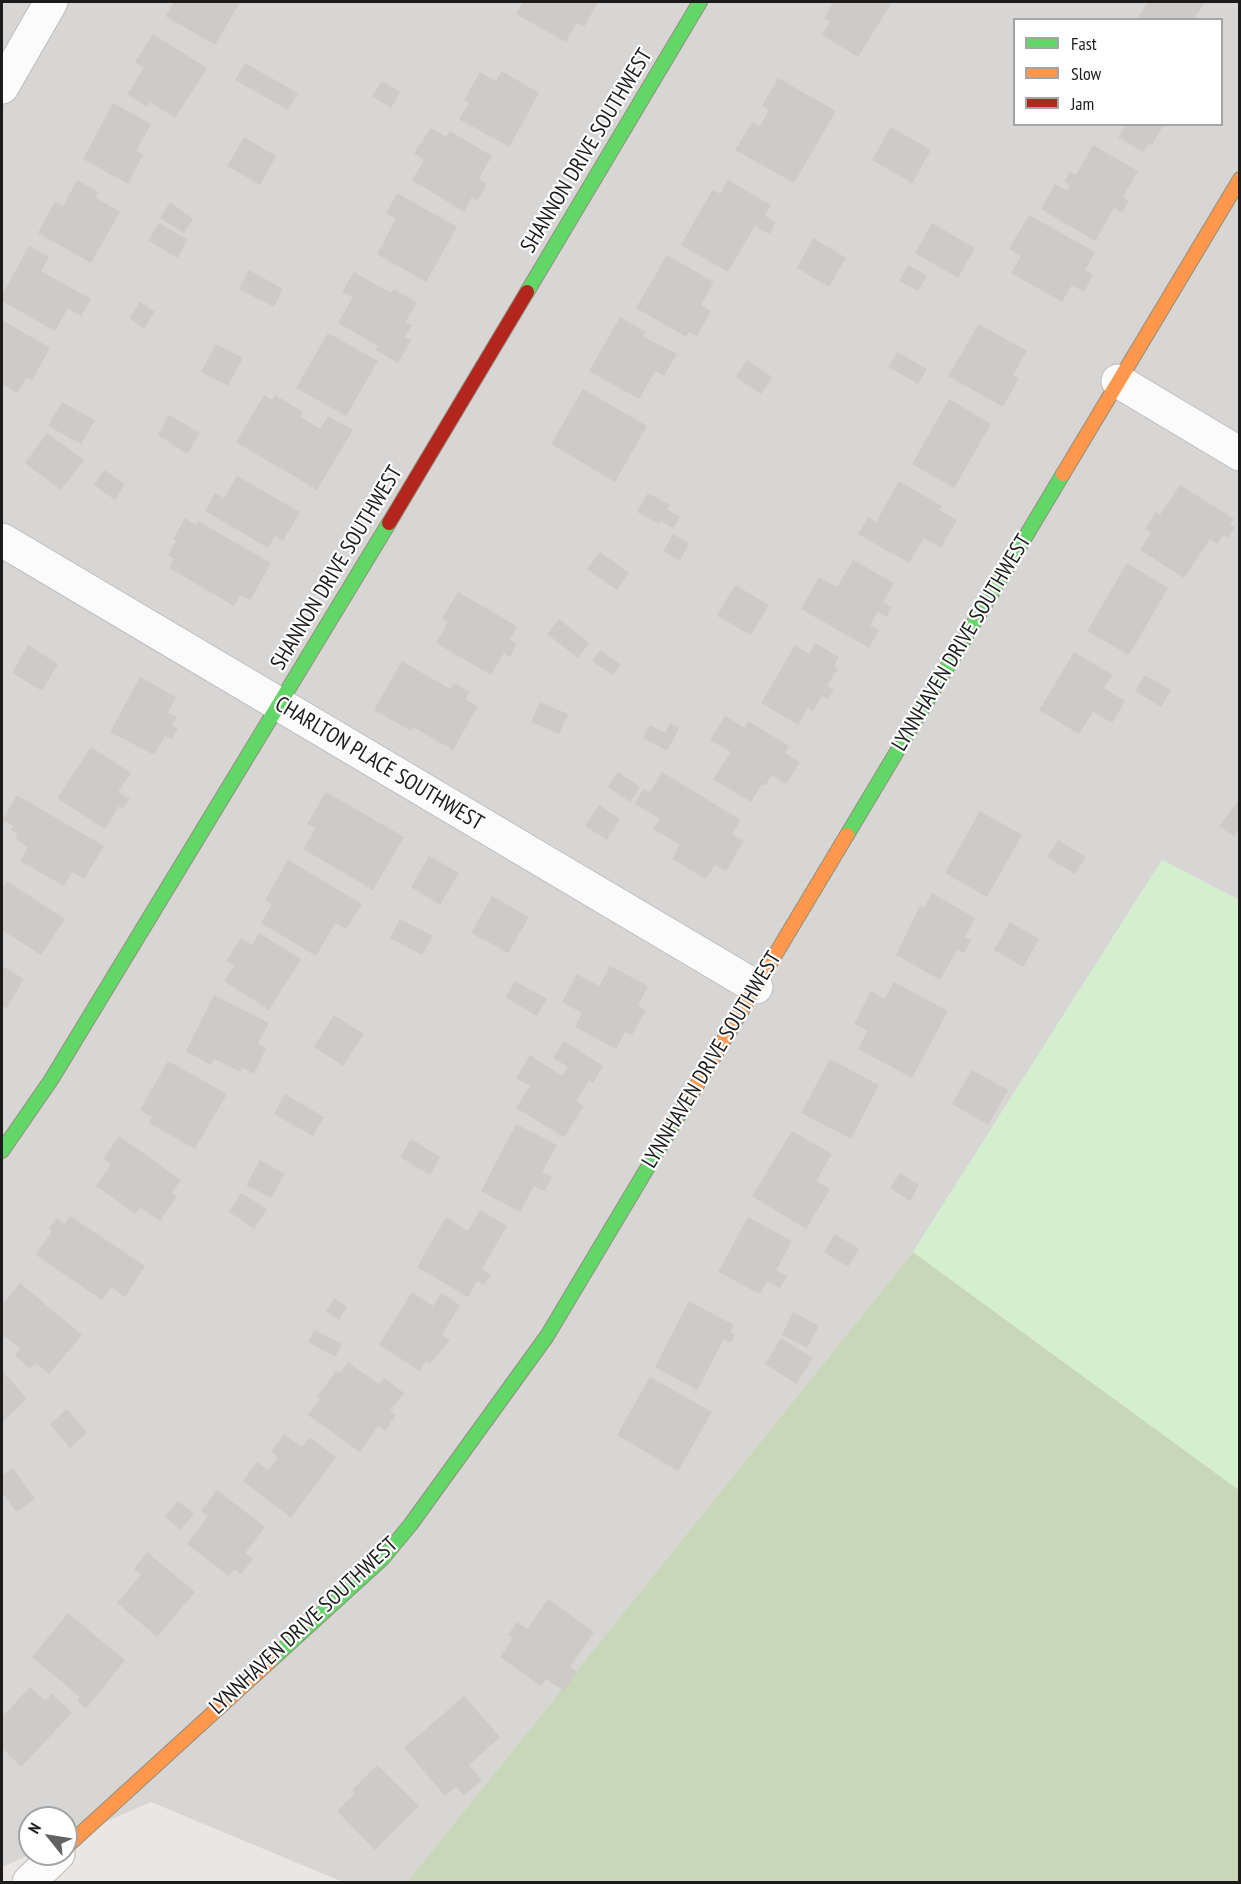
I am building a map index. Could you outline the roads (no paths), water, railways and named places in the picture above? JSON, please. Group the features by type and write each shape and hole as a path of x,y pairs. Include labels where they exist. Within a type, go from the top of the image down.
{"street":[{"path":"2,87 51,2"},
{"name":"SHANNON DRIVE SOUTHWEST","path":"2,1151 51,1080 280,705 700,2"},
{"name":"LYNNHAVEN DRIVE SOUTHWEST","path":"78,1836 383,1558 411,1524 547,1336 1239,179"},
{"path":"1118,381 1239,454"},
{"name":"CHARLTON PLACE SOUTHWEST","path":"2,540 756,987"},
{"path":"29,1882 46,1866"}]}
